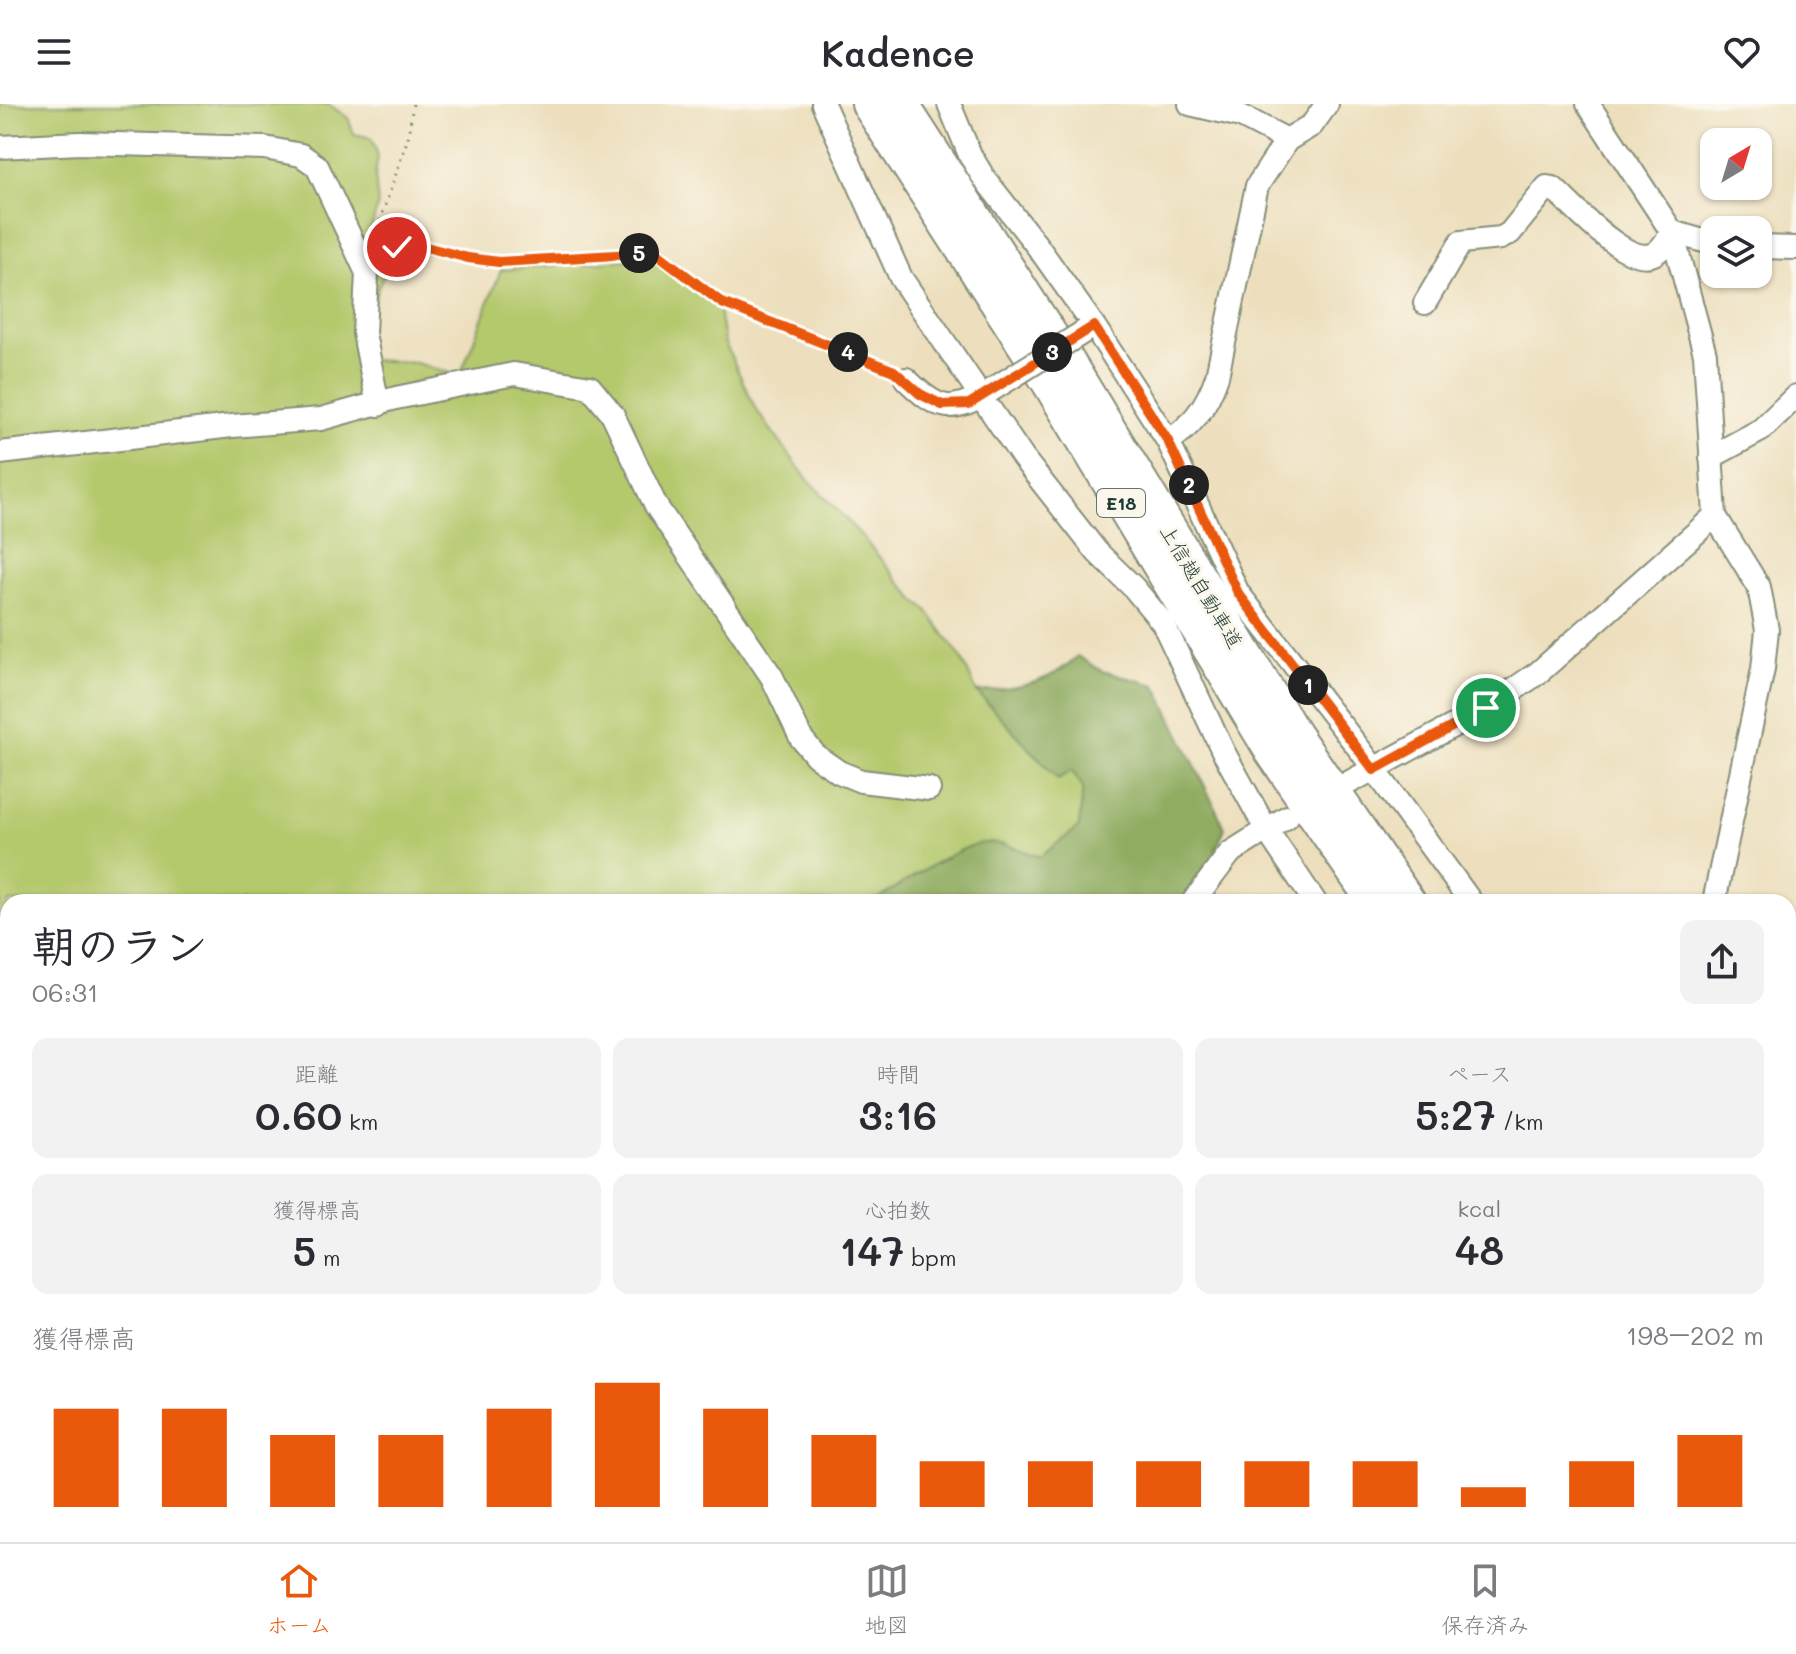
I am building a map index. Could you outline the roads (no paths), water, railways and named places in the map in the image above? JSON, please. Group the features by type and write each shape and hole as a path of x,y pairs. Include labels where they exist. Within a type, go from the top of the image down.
{"highway":[{"name":"上信越自動車道","path":"869,104 1049,382 1272,751 1370,894"},
{"name":"上信越自動車道","path":"901,104 1068,363 1294,735 1403,894"}],"street":[{"path":"823,104 901,278 937,333 986,393 1023,458 1058,505 1163,623 1223,751 1266,829 1310,894"},
{"path":"949,104 970,155 984,178 1038,247 1089,328 1168,441 1238,593 1465,894"},
{"path":"1190,104 1241,116 1287,140"},
{"path":"1168,441 1185,429 1210,398 1257,186 1287,140 1312,125 1327,104"},
{"path":"1588,104 1672,232 1705,354 1715,516 1759,587 1767,630 1763,669 1716,894"},
{"path":"0,147 80,143 265,148 301,155 317,166 367,273 364,333 378,405"},
{"path":"1425,303 1461,242 1501,238 1510,233 1547,187 1553,188 1615,244 1635,254 1650,255 1662,247 1672,232"},
{"path":"1672,232 1700,240"},
{"path":"1772,247 1796,248"},
{"path":"906,379 920,394 942,405 969,404 1089,328"},
{"path":"0,453 232,426 321,419 396,398 514,374 590,387 613,415 656,506 772,677 801,738 816,756 839,772 861,781 929,789"},
{"path":"1711,457 1761,430 1796,396"},
{"path":"1348,783 1486,708 1538,673 1715,516"},
{"path":"1199,894 1230,853 1287,817"}]}
